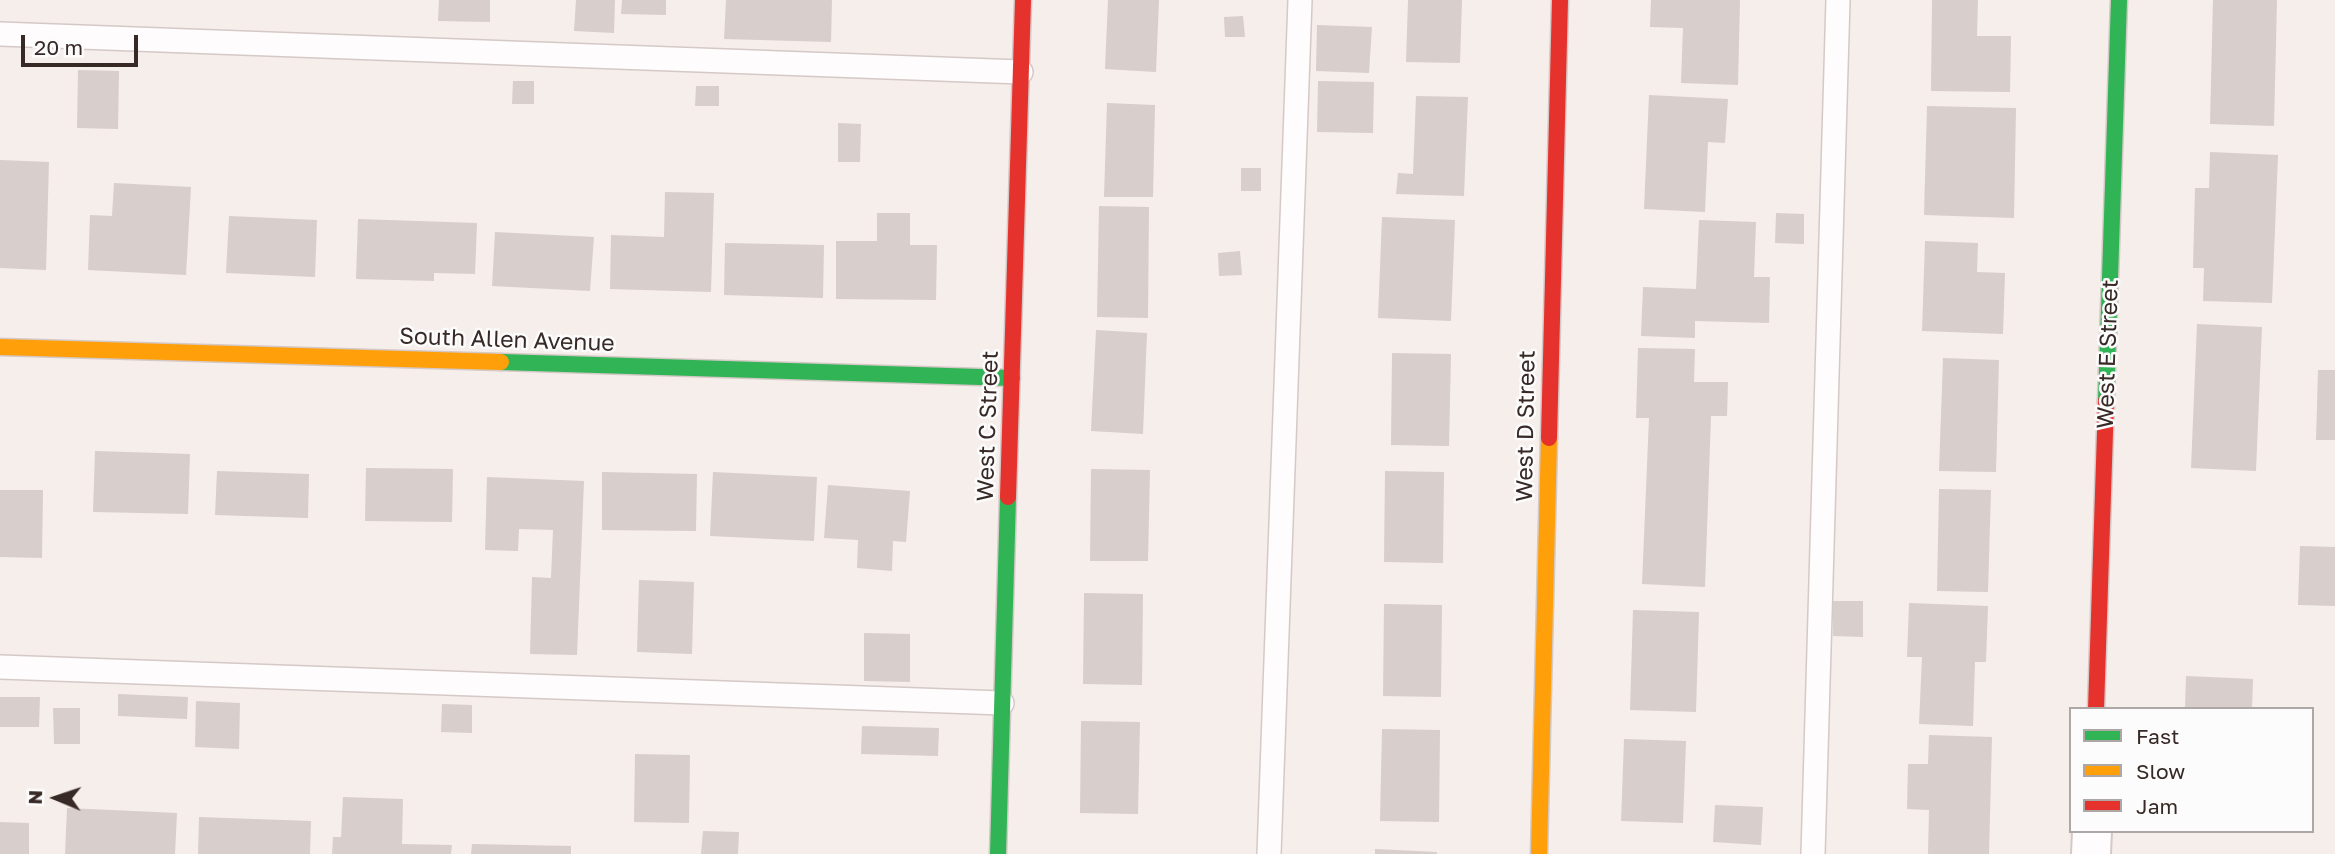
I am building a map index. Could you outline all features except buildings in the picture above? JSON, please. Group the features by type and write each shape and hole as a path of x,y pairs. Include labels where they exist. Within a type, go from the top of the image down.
{"street":[{"name":"West C Street","path":"998,854 1023,0"},
{"name":"West D Street","path":"1538,854 1560,0"},
{"name":"West E Street","path":"2096,707 2119,0"},
{"name":"South Allen Avenue","path":"0,347 1012,379"},
{"path":"2091,854 2092,833"}],"lane":[{"path":"1269,854 1300,0"},
{"path":"1813,854 1838,0"},
{"path":"0,34 1021,72"},
{"path":"0,667 1002,703"}],"traffic: fast":[{"path":"2106,401 2119,0"},
{"path":"501,362 1012,378"},
{"path":"998,854 1008,497"}],"traffic: slow":[{"path":"0,347 501,362"},
{"path":"1539,854 1549,438"}],"traffic: jam":[{"path":"1008,497 1023,0"},
{"path":"1549,438 1560,0"},
{"path":"2096,707 2106,401"}]}
